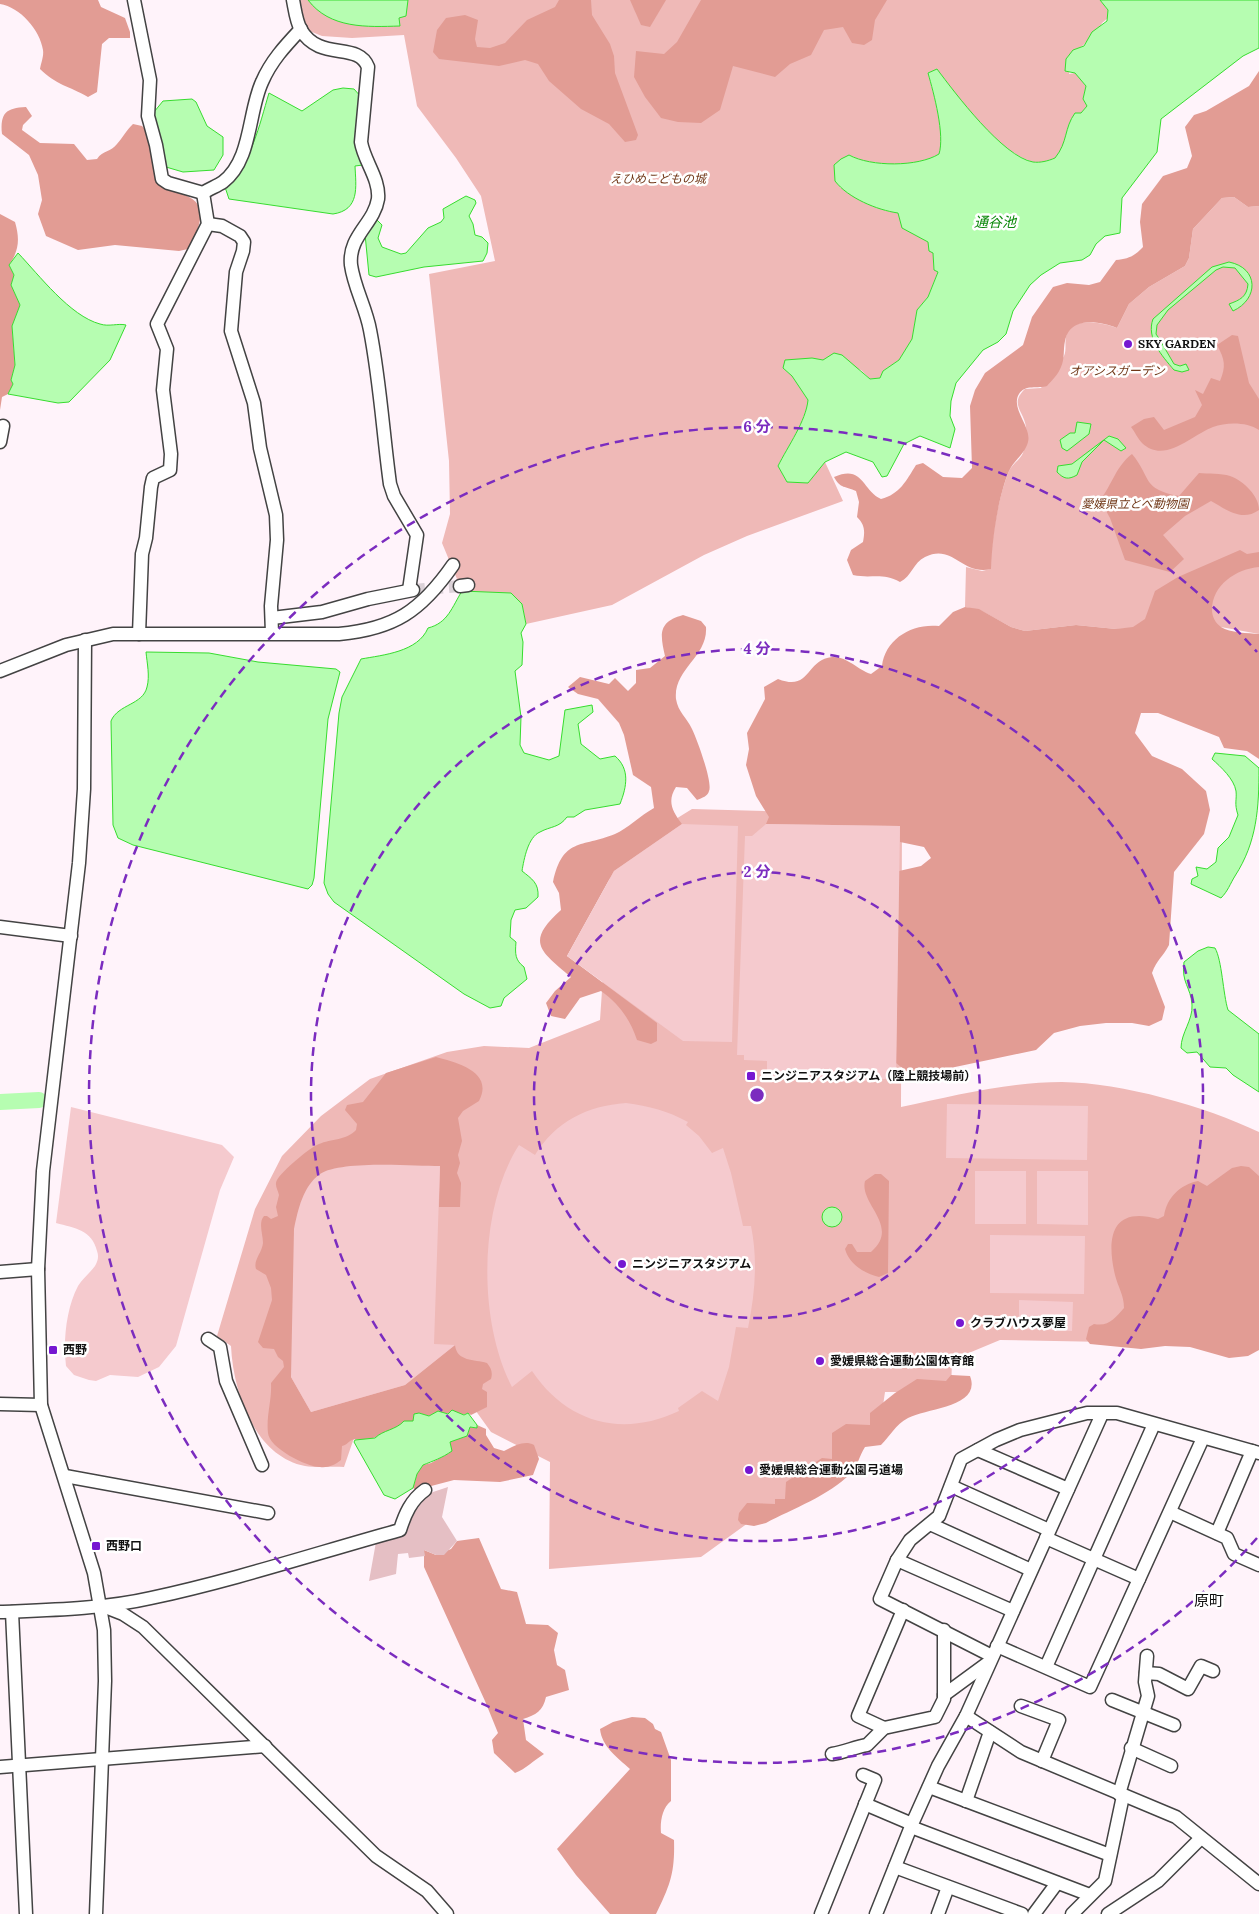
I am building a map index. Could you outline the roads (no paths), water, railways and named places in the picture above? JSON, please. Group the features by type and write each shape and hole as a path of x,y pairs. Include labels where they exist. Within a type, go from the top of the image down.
{"street":[{"path":"134,0 150,80 148,116 156,145 162,179 168,183 202,193 224,181 233,170 247,136 261,84 278,53 301,29"},
{"path":"272,618 322,612 411,590 417,535 394,496 390,484 370,327 353,277 351,263 357,236 373,212 378,200 374,177 363,154 361,142 368,68 365,59 359,55 322,48 314,44 301,29 293,0"},
{"path":"139,634 142,554 146,538 151,486 153,478 170,470 171,454 163,390 167,349 157,324 208,224 202,193"},
{"path":"208,224 222,226 240,236 244,242 244,252 236,272 231,331 254,403 260,448 276,516 277,540 272,633"},
{"path":"0,431 3,426 0,442"},
{"path":"0,671 66,645 113,634 338,634 367,630 390,624 415,609 434,591 453,565"},
{"path":"85,640 84,789 79,863 43,1171 38,1269 41,1401 94,1573 100,1605 105,1655 96,1914"},
{"path":"0,927 71,936"},
{"path":"1,1270 38,1269"},
{"path":"208,1339 220,1347 226,1381 262,1465"},
{"path":"0,1400 41,1401"},
{"path":"0,1404 41,1401"},
{"path":"1203,1438 1090,1687 1046,1668 993,1654 880,1599 897,1560 910,1540 940,1516 962,1459 1020,1430 1087,1413 1117,1413 1256,1452 1217,1533"},
{"path":"876,1914 911,1826 966,1716 1102,1414"},
{"path":"1046,1668 1154,1424"},
{"path":"978,1450 1068,1489"},
{"path":"65,1476 268,1513"},
{"path":"951,1486 1048,1534 1094,1560 1139,1579"},
{"path":"26,1914 19,1765 6,1612 150,1599 243,1575 400,1530 404,1516 416,1496 424,1490"},
{"path":"1170,1512 1227,1538 1234,1554 1259,1564"},
{"path":"930,1524 1031,1570"},
{"path":"897,1560 1013,1611"},
{"path":"100,1605 123,1614 143,1627 376,1856 426,1891 447,1914"},
{"path":"884,1728 858,1716 902,1610"},
{"path":"832,1754 848,1752 854,1747 867,1746 884,1728 935,1717 944,1695 944,1630"},
{"path":"944,1695 993,1654"},
{"path":"1072,1914 1105,1881 1131,1748 1148,1696 1147,1656"},
{"path":"1146,1673 1159,1674 1188,1689 1201,1666 1213,1670"},
{"path":"1112,1700 1174,1725"},
{"path":"1021,1706 1059,1720 1042,1761"},
{"path":"966,1716 1022,1752 1176,1817 1259,1884"},
{"path":"966,1801 990,1732"},
{"path":"0,1766 265,1746"},
{"path":"1131,1748 1171,1766"},
{"path":"821,1914 875,1780 863,1774"},
{"path":"929,1787 1110,1856"},
{"path":"865,1804 911,1826 1090,1895"},
{"path":"1108,1914 1176,1866 1201,1838"},
{"path":"895,1867 948,1887 1000,1910 1022,1914"},
{"path":"1034,1914 1057,1882"},
{"path":"938,1914 948,1887"},
{"path":"1119,1914 1128,1901"}],"water":[{"path":"308,0 408,0 406,16 399,18 400,26 362,26 338,21 327,16"},
{"name":"通谷池","path":"1100,0 1259,0 1259,48 1243,56 1161,119 1157,152 1122,198 1120,233 1105,236 1096,244 1090,255 1082,260 1060,263 1041,275 1030,285 1013,311 1006,334 998,342 983,350 956,383 951,401 950,416 955,429 950,448 920,436 904,444 887,476 882,477 873,462 846,452 825,462 808,483 787,482 778,466 800,425 808,400 792,376 783,368 785,360 812,358 823,360 834,353 842,355 870,379 880,378 883,371 899,360 912,339 917,310 928,297 938,272 934,270 933,253 929,251 928,242 902,228 898,213 872,206 847,193 835,181 834,165 849,155 869,162 894,164 919,161 939,154 940,126 928,73 937,69 980,123 1008,149 1021,158 1033,162 1044,162 1055,158 1062,146 1069,124 1075,113 1081,113 1087,106 1083,99 1086,86 1075,73 1065,71 1066,59 1073,50 1084,46 1092,32 1107,21 1108,10"},
{"path":"343,88 354,89 362,98 363,165 355,166 356,189 352,203 348,208 333,214 229,199 225,187 242,166 248,155 258,131 269,93 302,111 333,90"},
{"path":"192,99 196,102 207,126 223,137 223,155 214,170 183,172 166,167 155,126 154,112 163,101"},
{"path":"466,196 475,200 476,203 469,216 475,235 482,237 488,243 487,253 483,261 424,267 376,277 369,275 365,234 376,219 382,225 378,238 382,247 401,254 406,253 428,228 441,222 444,218 443,209"},
{"path":"18,253 56,294 77,313 100,324 126,325 110,360 69,402 58,403 8,394 13,384 11,380 15,365 12,326 20,305 11,285 14,275 9,265"},
{"path":"1229,262 1239,265 1246,270 1250,277 1252,284 1251,292 1242,306 1233,311 1229,304 1242,297 1246,292 1248,284 1235,268 1223,267 1216,270 1168,310 1157,325 1156,334 1174,364 1180,366 1186,364 1189,370 1182,372 1174,370 1160,353 1153,340 1151,326 1153,319 1212,267"},
{"path":"1077,422 1091,424 1089,434 1067,451 1062,448 1060,440 1070,433 1075,433"},
{"path":"1109,436 1118,439 1126,448 1121,451 1104,440 1082,462 1077,475 1066,478 1057,472 1058,466 1072,464"},
{"path":"462,591 511,593 522,604 526,624 521,633 523,642 522,665 515,671 521,717 520,745 524,753 549,760 559,756 565,710 592,705 593,712 578,724 581,744 600,759 615,756 623,766 626,778 620,804 585,810 574,817 567,817 561,823 540,832 532,839 527,849 522,871 536,885 538,897 526,908 515,910 511,920 510,937 516,942 516,956 524,967 527,979 504,998 501,1006 490,1008 464,994 334,902 328,894 324,883 342,697 361,659 399,651 416,642 428,628 435,626 445,618"},
{"path":"146,652 209,653 258,662 336,669 340,672 328,719 314,878 312,885 308,889 133,845 118,838 113,825 111,721 114,715 141,698 145,693 148,678"},
{"path":"1215,753 1245,756 1259,768 1257,811 1252,837 1242,863 1221,898 1191,884 1192,879 1198,876 1196,867 1207,869 1216,862 1218,848 1229,837 1238,815 1235,787 1227,774 1212,759"},
{"path":"1208,947 1215,948 1217,953 1228,1010 1259,1034 1259,1092 1233,1075 1226,1068 1210,1067 1197,1052 1187,1053 1181,1048 1192,1011 1190,994 1183,969 1184,962 1198,951"},
{"path":"828,1207 836,1207 842,1213 842,1221 836,1227 828,1227 822,1221 822,1213"},
{"path":"452,1410 464,1415 468,1413 477,1425 477,1428 470,1427 467,1436 450,1442 452,1451 423,1465 417,1474 413,1488 395,1499 384,1495 354,1442 355,1440 375,1438 404,1421 413,1421 414,1414 419,1413 429,1416 438,1411 448,1414"}],"waterway":[{"path":"0,1102 39,1100"}],"tunnel":[{"path":"413,590 460,586"}],"place":[{"name":"SKY GARDEN","path":"1128,344"},
{"name":"ニンジニアスタジアム（陸上競技場前）","path":"751,1076"},
{"name":"ニンジニアスタジアム","path":"622,1264"},
{"name":"クラブハウス夢屋","path":"960,1323"},
{"name":"西野","path":"53,1350"},
{"name":"愛媛県総合運動公園体育館","path":"820,1361"},
{"name":"愛媛県総合運動公園弓道場","path":"749,1470"},
{"name":"西野口","path":"96,1546"}],"district":[{"name":"原町","path":"1209,1601"}],"park label":[{"name":"えひめこどもの城","path":"658,179"},
{"name":"オアシスガーデン","path":"1117,371"},
{"name":"愛媛県立とべ動物園","path":"1135,504"}]}
